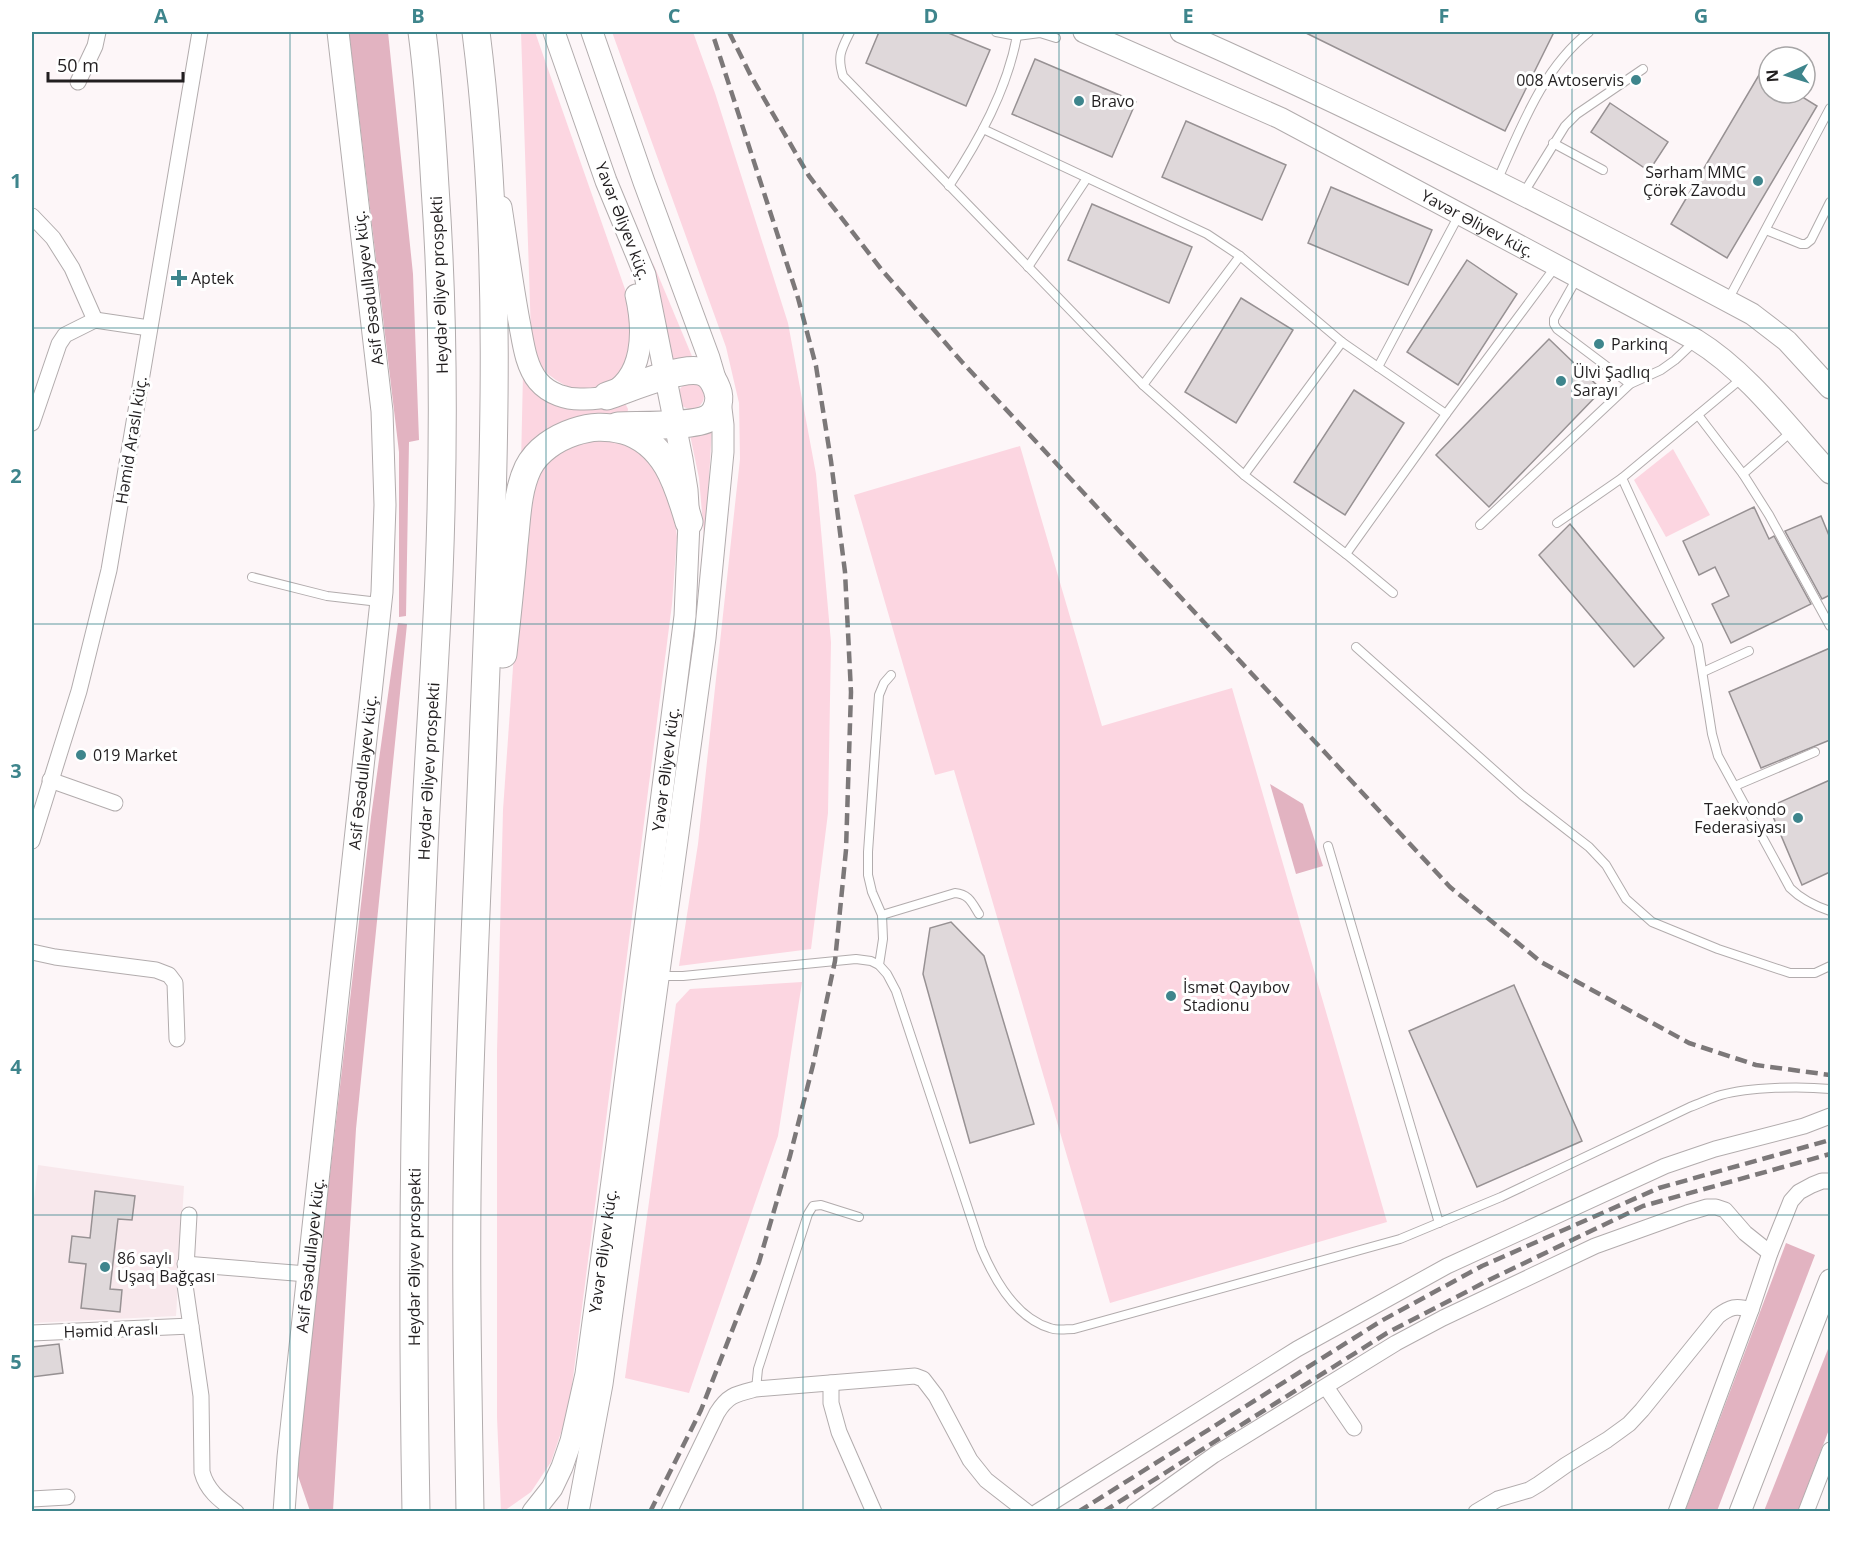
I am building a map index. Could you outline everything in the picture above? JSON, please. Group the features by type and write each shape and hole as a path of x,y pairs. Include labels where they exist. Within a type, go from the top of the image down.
{"highway":[{"path":"470,1512 467,1351 468,1139 495,398 491,215 481,70 476,32"},
{"name":"Heydər Əliyev prospekti","path":"416,1512 413,1350 419,981 439,574 442,412 438,233 430,108 422,39"},
{"path":"477,903 519,500 528,467 549,444 568,434 588,428 699,421 712,416 716,411 719,392 709,375 689,371 607,396"},
{"path":"608,426 633,433 656,450 672,472 689,522"}],"main road":[{"name":"Asif Əsədullayev küç.","path":"284,1512 307,1274 381,602 385,505 382,411 338,32"},
{"name":"Yavər Əliyev küç.","path":"533,1512 552,1488 562,1467 571,1440 586,1374 685,616 689,522 682,459 645,275 606,181 554,32"},
{"name":"Yavər Əliyev küç.","path":"578,1512 602,1384 658,976 712,578 723,452 719,392 709,358 592,32"},
{"name":"Yavər Əliyev küç.","path":"1084,32 1280,118 1696,340 1744,377 1830,473"},
{"path":"1181,32 1293,83 1496,182 1752,314 1779,333 1830,388"},
{"path":"481,70 515,301 526,354 539,382 550,391 575,400 607,396 622,385 631,374 637,361 641,338 638,301 606,181"},
{"path":"1740,1512 1830,1280"},
{"path":"562,1512 588,1462"}],"street":[{"path":"78,82 95,46 98,32"},
{"name":"Həmid Araslı küç.","path":"32,841 79,691 109,570 200,32"},
{"path":"32,216 53,238 72,268 95,320"},
{"path":"32,423 58,344 65,335 95,320 149,328"},
{"path":"50,780 115,803"},
{"path":"32,952 156,970 169,975 175,983 177,1039"},
{"path":"1037,1512 1297,1349 1447,1266 1665,1166 1830,1116"},
{"path":"1676,1512 1791,1201 1799,1192 1822,1181 1830,1180"},
{"path":"1134,1512 1214,1455 1424,1328 1595,1246 1696,1210 1716,1207 1725,1210 1754,1241 1770,1253"},
{"path":"189,1215 185,1285 201,1396 202,1472 211,1492 236,1512"},
{"path":"185,1264 307,1274"},
{"path":"1476,1512 1498,1499 1529,1490 1629,1424 1718,1316 1728,1308 1738,1306 1751,1310"},
{"name":"Həmid Araslı","path":"32,1333 191,1326"},
{"path":"669,1512 723,1402 735,1394 756,1389 915,1377 923,1379 936,1396 970,1460 986,1479 1027,1512"},
{"path":"831,1383 831,1403 838,1432 874,1512"},
{"path":"1326,1387 1354,1428"},
{"path":"1806,1512 1830,1450"},
{"path":"32,1499 67,1497"}],"lane":[{"path":"850,32 841,50 839,63 843,76 949,186 1143,385 1244,474 1393,593"},
{"path":"996,32 1017,36 1040,33 1056,38"},
{"path":"1496,182 1539,92 1561,58 1589,32"},
{"path":"949,186 983,129 1012,61 1017,36"},
{"path":"1522,195 1565,126 1577,114 1643,69"},
{"path":"1727,301 1830,108"},
{"path":"983,129 1207,234 1240,256 1342,342 1446,414"},
{"path":"1553,143 1603,170"},
{"path":"1028,267 1087,178"},
{"path":"1766,230 1806,244 1811,240 1830,201"},
{"path":"1378,367 1460,214"},
{"path":"1143,385 1240,256"},
{"path":"1346,554 1557,265"},
{"path":"1577,277 1554,319 1554,324 1630,384"},
{"path":"1480,525 1630,384 1661,370 1696,340"},
{"path":"1244,474 1342,342"},
{"path":"1557,523 1622,478 1744,377"},
{"path":"1698,415 1743,474 1769,514 1830,626"},
{"path":"1743,474 1792,431"},
{"path":"1622,478 1698,645 1712,734 1718,756 1790,888 1798,897 1830,911"},
{"path":"252,577 327,596 381,602"},
{"path":"1356,647 1522,795 1589,847 1606,865 1626,899 1652,922 1718,949 1790,973 1815,973 1830,966"},
{"path":"1703,672 1749,651"},
{"path":"879,965 883,939 882,915 872,892 868,875 868,852 879,694 891,675"},
{"path":"1735,786 1815,752"},
{"path":"1328,846 1439,1223"},
{"path":"882,915 954,893 969,897 979,914"},
{"path":"658,976 683,976 856,959 871,961 879,965 896,991 981,1248 989,1266 1008,1296 1033,1321 1052,1329 1074,1329 1400,1239 1501,1197 1690,1107 1722,1095 1742,1091 1808,1087 1830,1089"},
{"path":"756,1389 758,1369 808,1214 813,1206 821,1205 859,1217"}],"shaded area":[{"path":"349,32 388,32 413,274 419,440 409,442 406,616 399,617 399,452"},
{"path":"521,32 535,32 626,292 631,334 628,360 619,376 595,389 568,387 556,380 540,367 534,351 531,334"},
{"path":"612,32 693,32 715,93 788,323 816,474 831,642 828,813 811,949 679,966 698,844 740,459 739,403 726,347"},
{"path":"653,263 694,361 669,367"},
{"path":"523,373 572,409 598,409 623,403 628,409 627,416 521,464"},
{"path":"691,383 700,387 704,396 700,405 691,409 682,405 678,396 682,387"},
{"path":"712,428 705,548 699,478 689,430"},
{"path":"611,434 651,455 672,495 677,537 672,604 569,1409 551,1462 531,1492 501,1512 497,1417 497,1051 503,810 525,496 548,454"},
{"name":"İsmət Qayıbov Stadionu","path":"1020,446 1102,726 1232,688 1387,1222 1110,1303 954,770 935,775 854,495"},
{"path":"1673,449 1710,515 1666,537 1634,480"},
{"path":"398,623 407,624 356,1129 333,1511 310,1511 296,1470 371,817"},
{"path":"1270,784 1303,804 1323,866 1296,874"},
{"path":"802,982 778,1136 689,1393 625,1378 676,1004 690,989"},
{"name":"86 saylı Uşaq Bağçası","path":"38,1165 184,1186 176,1316 32,1323 32,1217"},
{"path":"1786,1243 1815,1255 1717,1511 1685,1511"},
{"path":"1830,1344 1830,1427 1798,1511 1764,1511"}],"building":[{"path":"879,32 946,32 990,50 966,106 866,63"},
{"path":"1304,32 1554,32 1505,131"},
{"path":"1035,59 1136,102 1112,157 1012,114"},
{"path":"1757,78 1757,105 1817,106 1727,258 1671,224"},
{"path":"1610,103 1668,142 1649,171 1591,132"},
{"path":"1186,121 1286,165 1262,220 1162,177"},
{"path":"1331,187 1432,230 1408,285 1308,243"},
{"path":"1092,204 1192,247 1169,303 1068,260"},
{"path":"1467,260 1517,294 1458,385 1407,352"},
{"path":"1241,298 1293,330 1236,423 1185,392"},
{"path":"1549,339 1602,390 1489,507 1436,455"},
{"path":"1354,390 1404,423 1345,515 1294,482"},
{"path":"1754,507 1769,539 1774,536 1811,604 1731,643 1712,604 1729,596 1715,567 1699,575 1683,541"},
{"path":"1821,516 1830,538 1830,595 1822,599 1785,531"},
{"path":"1570,524 1664,638 1634,667 1539,555"},
{"path":"1830,648 1830,740 1761,768 1729,692"},
{"path":"1830,780 1830,872 1802,885 1769,807"},
{"path":"951,922 984,956 1034,1124 970,1143 923,974 930,928"},
{"path":"1514,985 1582,1141 1477,1187 1409,1031"},
{"path":"95,1191 135,1196 132,1220 118,1219 110,1289 122,1290 120,1312 81,1308 86,1264 69,1262 72,1236 90,1238"},
{"path":"59,1344 63,1373 32,1377 32,1347"}],"railway":[{"path":"650,1512 701,1410 759,1262 790,1156 813,1065 835,961 846,850 851,692 845,572 816,366 798,298 712,32"},
{"path":"729,32 751,76 809,176 881,269 962,362 1450,887 1541,962 1689,1043 1756,1065 1830,1075"},
{"path":"1078,1512 1381,1321 1482,1266 1659,1188 1830,1140"},
{"path":"1103,1512 1387,1333 1491,1279 1643,1206 1830,1154"}],"place":[{"name":"008 Avtoservis","path":"1636,80"},
{"name":"Bravo","path":"1079,101"},
{"name":"Sərham MMC Çörək Zavodu","path":"1758,181"},
{"name":"Aptek","path":"179,278"},
{"name":"Parkinq","path":"1599,344"},
{"name":"Ülvi Şadlıq Sarayı","path":"1561,381"},
{"name":"019 Market","path":"81,755"},
{"name":"Taekvondo Federasiyası","path":"1798,818"},
{"name":"İsmət Qayıbov Stadionu","path":"1171,996"},
{"name":"86 saylı Uşaq Bağçası","path":"105,1267"}]}
